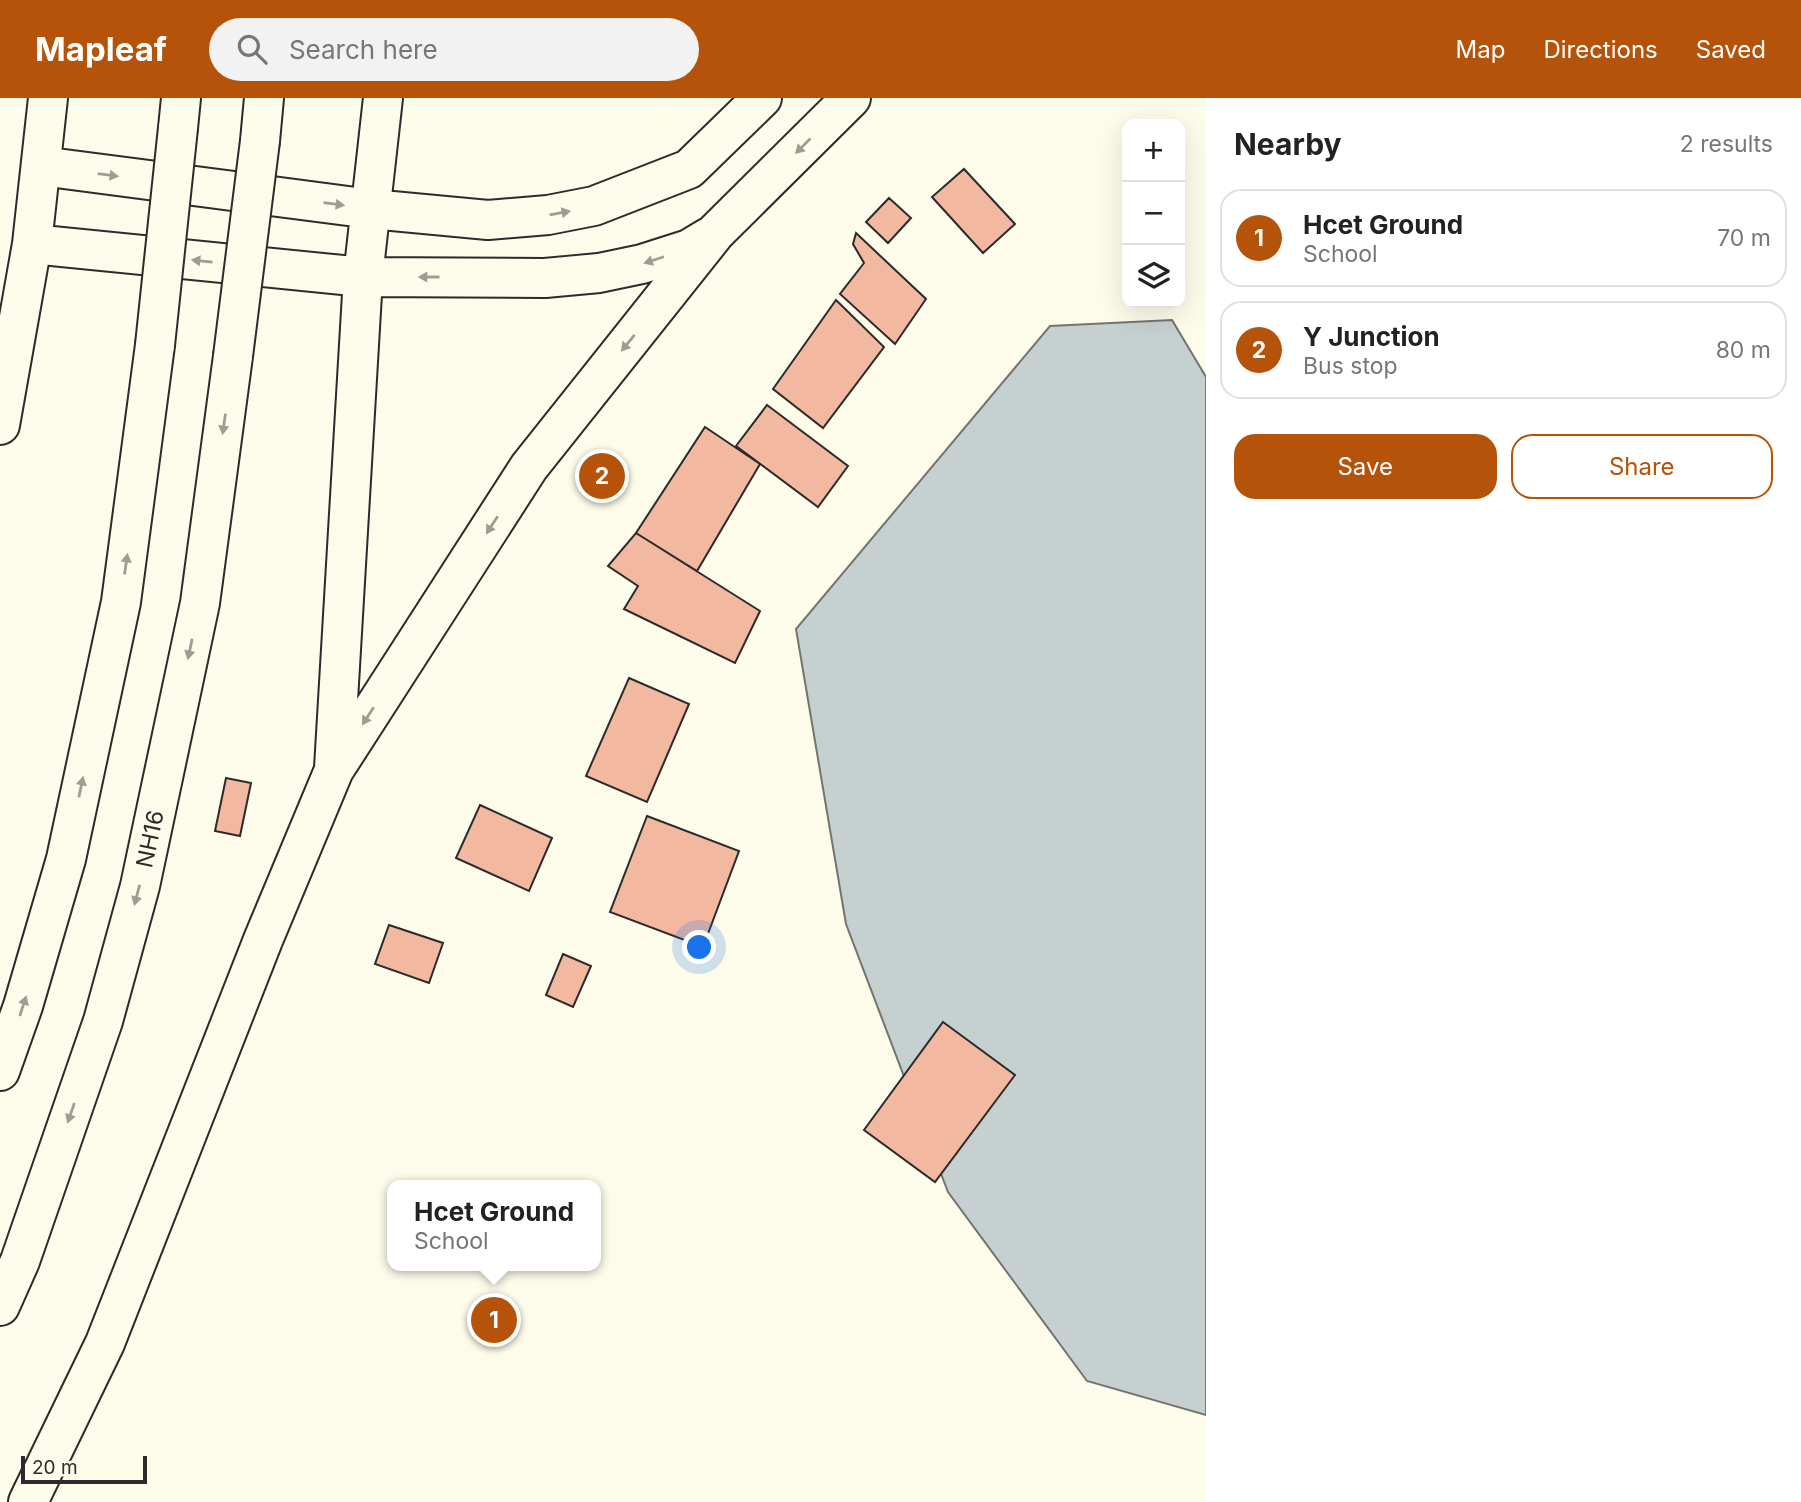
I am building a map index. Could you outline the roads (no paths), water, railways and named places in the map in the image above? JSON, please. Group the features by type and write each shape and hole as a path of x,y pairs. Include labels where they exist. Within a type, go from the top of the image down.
{"main road":[{"path":"0,425 32,244 48,98"},
{"name":"NH16","path":"0,1306 20,1261 103,1021 140,886 200,603 264,98"},
{"path":"334,770 363,277 383,98"},
{"path":"41,166 371,209 488,220 548,215 594,206 689,169 762,98"},
{"path":"28,1502 105,1343 263,940 334,770 529,467 716,232 851,98"},
{"path":"0,1071 23,1006 66,859 121,602 155,345 179,113"},
{"path":"32,244 363,277 545,278 599,273 642,264 689,248 716,232"}],"place":[{"name":"Y Junction","path":"602,476"},
{"name":"Hcet Ground","path":"494,1320"}]}
